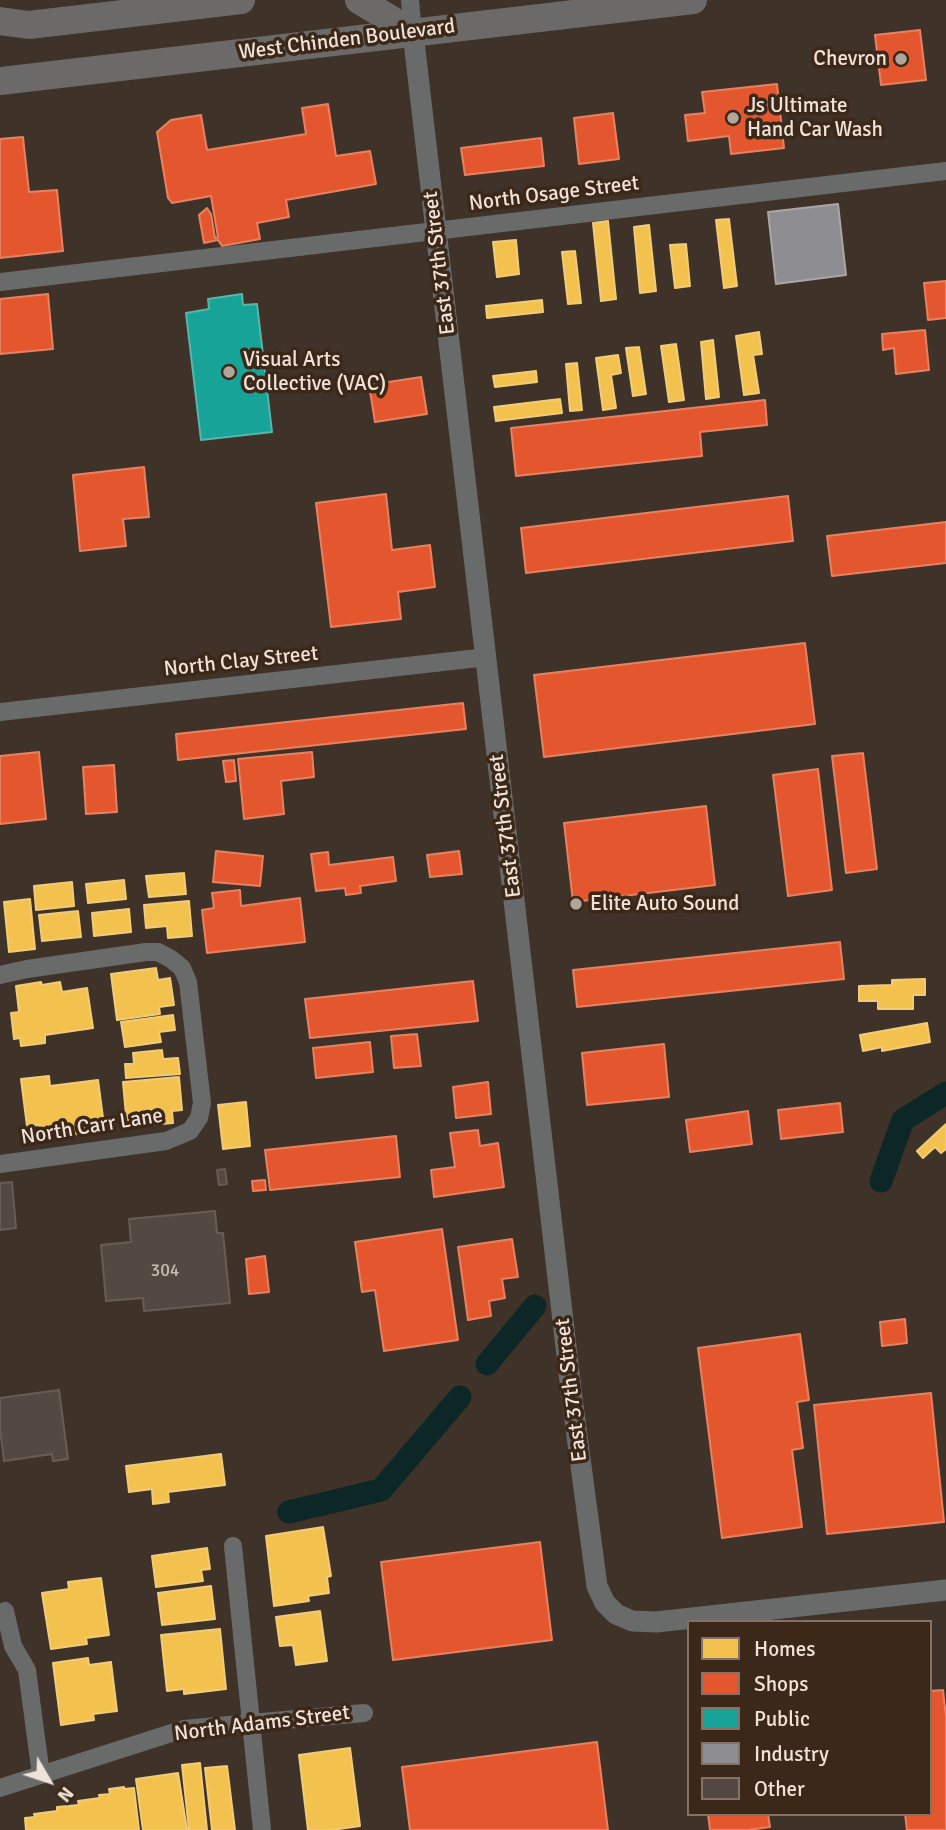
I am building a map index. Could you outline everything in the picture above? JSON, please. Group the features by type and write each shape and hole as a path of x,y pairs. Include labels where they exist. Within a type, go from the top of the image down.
{"main road":[{"path":"0,21 29,24 241,0"},
{"path":"359,0 414,33"},
{"name":"West Chinden Boulevard","path":"0,81 694,0"}],"street":[{"path":"410,0 414,33"},
{"name":"East 37th Street","path":"414,33 569,1370 597,1586 605,1603 616,1614 632,1621 656,1622 946,1590"},
{"name":"North Osage Street","path":"0,282 946,171"},
{"name":"North Clay Street","path":"0,712 487,657"},
{"name":"North Carr Lane","path":"0,975 146,952 158,952 171,959 182,968 188,982 202,1103 199,1118 190,1131 166,1141 0,1164"},
{"path":"233,1546 262,1830"},
{"path":"5,1611 13,1646 27,1670 41,1775"},
{"name":"North Adams Street","path":"0,1788 184,1729 364,1713"}],"building: Homes":[{"path":"729,219 737,286 724,288 716,220"},
{"path":"608,221 616,299 601,301 593,223"},
{"path":"649,225 656,291 640,293 634,227"},
{"path":"516,240 519,274 497,277 493,242"},
{"path":"686,244 690,286 675,288 670,245"},
{"path":"575,251 581,303 568,304 562,252"},
{"path":"542,300 543,312 487,318 486,306"},
{"path":"759,332 762,354 753,355 759,393 744,395 736,336"},
{"path":"713,340 719,397 706,399 701,342"},
{"path":"676,344 684,400 669,402 661,346"},
{"path":"639,347 646,394 633,396 626,348"},
{"path":"618,355 621,373 611,375 616,408 603,410 596,358"},
{"path":"577,363 582,410 570,411 566,364"},
{"path":"536,371 537,382 495,387 493,376"},
{"path":"560,399 562,413 496,421 494,407"},
{"path":"184,873 186,894 149,897 146,876"},
{"path":"124,880 126,899 88,903 86,884"},
{"path":"72,882 74,906 36,910 34,886"},
{"path":"30,899 35,949 9,952 4,902"},
{"path":"189,901 192,936 168,938 167,926 146,928 144,905"},
{"path":"129,909 131,932 94,936 92,913"},
{"path":"78,911 81,937 42,941 39,915"},
{"path":"156,968 158,980 170,978 174,1005 159,1007 160,1014 117,1020 111,974"},
{"path":"925,979 925,995 913,995 913,1009 878,1009 878,1001 859,1001 859,986 892,985 892,980"},
{"path":"41,982 42,985 60,982 62,992 87,988 93,1028 45,1035 45,1043 21,1046 20,1038 14,1039 11,1013 19,1012 16,986"},
{"path":"173,1015 175,1030 159,1032 161,1042 125,1047 121,1022"},
{"path":"927,1023 930,1042 882,1051 882,1047 863,1051 860,1035"},
{"path":"162,1050 163,1059 178,1058 180,1074 126,1078 125,1064 134,1064 133,1053"},
{"path":"49,1076 50,1086 98,1080 103,1118 91,1120 92,1132 41,1139 40,1125 27,1126 21,1079"},
{"path":"179,1077 182,1110 172,1111 173,1123 127,1127 123,1082"},
{"path":"246,1102 250,1146 223,1149 218,1105"},
{"path":"946,1124 946,1149 941,1153 935,1147 923,1158 917,1151"},
{"path":"221,1454 225,1485 168,1492 169,1502 153,1504 152,1489 129,1492 126,1466"},
{"path":"323,1527 331,1576 327,1577 329,1593 308,1596 309,1601 274,1606 266,1536"},
{"path":"207,1548 210,1569 201,1570 203,1581 156,1587 152,1556"},
{"path":"101,1578 109,1635 86,1638 87,1644 51,1649 42,1593 69,1589 68,1582"},
{"path":"211,1586 215,1619 162,1625 158,1593"},
{"path":"320,1611 327,1661 296,1665 293,1645 280,1646 276,1617"},
{"path":"220,1629 226,1689 184,1694 184,1689 167,1691 161,1635"},
{"path":"88,1658 89,1665 111,1662 117,1711 93,1714 94,1720 61,1725 53,1663"},
{"path":"350,1748 360,1826 308,1830 299,1755"},
{"path":"200,1763 207,1830 189,1830 182,1765"},
{"path":"227,1766 235,1830 212,1830 205,1768"},
{"path":"178,1773 187,1830 143,1830 136,1779"},
{"path":"134,1788 139,1830 26,1830 25,1818 35,1817 34,1814 57,1811 57,1807 79,1805 78,1801 100,1798 99,1795 110,1794 109,1789"}],"building: Shops":[{"name":"Chevron","path":"920,30 926,80 881,85 875,35"},
{"name":"Js Ultimate Hand Car Wash","path":"777,84 784,148 731,154 729,136 688,141 685,115 705,113 702,92"},
{"path":"328,104 336,156 370,151 376,184 286,200 289,217 257,223 260,239 222,246 218,240 204,243 199,215 207,208 211,214 215,238 218,237 211,196 172,203 168,198 157,132 171,120 201,115 207,150 306,134 302,108"},
{"path":"613,113 619,159 579,164 574,118"},
{"path":"23,137 29,192 57,190 63,251 0,258 0,139"},
{"path":"541,138 544,166 465,175 461,148"},
{"path":"946,281 946,318 928,320 924,283"},
{"path":"48,294 53,349 0,354 0,299"},
{"path":"925,330 929,370 896,374 894,348 883,350 882,334"},
{"path":"421,377 427,414 375,422 369,385"},
{"path":"765,400 767,425 700,432 702,456 516,476 511,428"},
{"path":"144,467 149,517 123,519 126,546 80,551 73,475"},
{"path":"386,494 392,550 430,545 435,587 398,592 401,619 331,627 316,503"},
{"path":"788,496 793,541 526,573 521,528"},
{"path":"946,522 946,563 832,576 827,536"},
{"path":"805,643 815,724 544,757 534,675"},
{"path":"463,703 466,729 178,760 176,734"},
{"path":"39,752 46,819 0,824 0,756"},
{"path":"312,752 314,777 281,781 284,814 244,819 238,759"},
{"path":"863,753 877,869 846,873 832,756"},
{"path":"234,760 236,781 226,782 223,761"},
{"path":"114,765 117,812 86,814 83,767"},
{"path":"818,769 832,890 788,896 773,775"},
{"path":"706,806 715,885 573,902 564,823"},
{"path":"216,851 263,856 260,886 213,882"},
{"path":"459,851 462,874 430,877 427,855"},
{"path":"328,852 329,865 393,857 396,881 360,886 361,893 346,895 345,888 316,891 311,854"},
{"path":"240,890 241,906 300,898 305,942 207,953 202,910 214,908 212,893"},
{"path":"840,942 844,979 577,1007 573,970"},
{"path":"473,981 478,1021 310,1038 305,999"},
{"path":"417,1034 421,1066 394,1068 391,1036"},
{"path":"370,1042 373,1072 316,1078 313,1048"},
{"path":"664,1044 669,1097 587,1105 582,1053"},
{"path":"488,1082 491,1114 456,1118 453,1087"},
{"path":"840,1103 843,1132 781,1139 778,1110"},
{"path":"748,1111 752,1144 690,1152 686,1120"},
{"path":"478,1130 480,1146 498,1143 504,1187 434,1197 431,1170 455,1167 450,1133"},
{"path":"396,1136 400,1177 270,1190 265,1150"},
{"path":"265,1180 266,1190 253,1191 252,1181"},
{"path":"442,1229 458,1340 384,1351 375,1290 362,1292 355,1242"},
{"path":"512,1239 518,1277 502,1279 505,1298 489,1301 491,1316 468,1320 458,1247"},
{"path":"265,1256 269,1292 249,1294 246,1259"},
{"path":"905,1319 907,1343 882,1346 880,1322"},
{"path":"800,1334 809,1400 797,1402 803,1448 792,1450 802,1527 722,1538 698,1348"},
{"path":"931,1393 944,1522 827,1534 814,1405"},
{"path":"540,1542 552,1640 393,1660 381,1562"},
{"path":"943,1690 946,1717 946,1830 907,1830 905,1816 932,1816 932,1691"},
{"path":"597,1742 608,1830 410,1830 402,1767"},
{"path":"708,1816 768,1816 770,1827 748,1830 710,1830"}],"building: Public":[{"name":"Visual Arts Collective (VAC)","path":"242,294 243,305 257,304 272,432 201,440 186,313 209,309 208,299"}],"building: Industry":[{"path":"838,204 846,275 776,284 768,212"}],"building: Other":[{"path":"225,1169 227,1184 219,1185 217,1170"},
{"path":"12,1182 16,1228 0,1230 0,1183"},
{"path":"215,1211 217,1233 223,1233 230,1303 144,1311 143,1298 106,1301 101,1245 131,1242 129,1219"},
{"path":"59,1390 68,1459 53,1461 52,1454 4,1461 0,1398"}],"waterway":[{"path":"881,1181 903,1120 946,1093"},
{"path":"487,1364 535,1306"},
{"path":"289,1512 381,1490 460,1397"}],"place":[{"name":"Chevron","path":"901,59"},
{"name":"Js Ultimate Hand Car Wash","path":"733,118"},
{"name":"Visual Arts Collective (VAC)","path":"229,372"},
{"name":"Elite Auto Sound","path":"576,904"}]}
